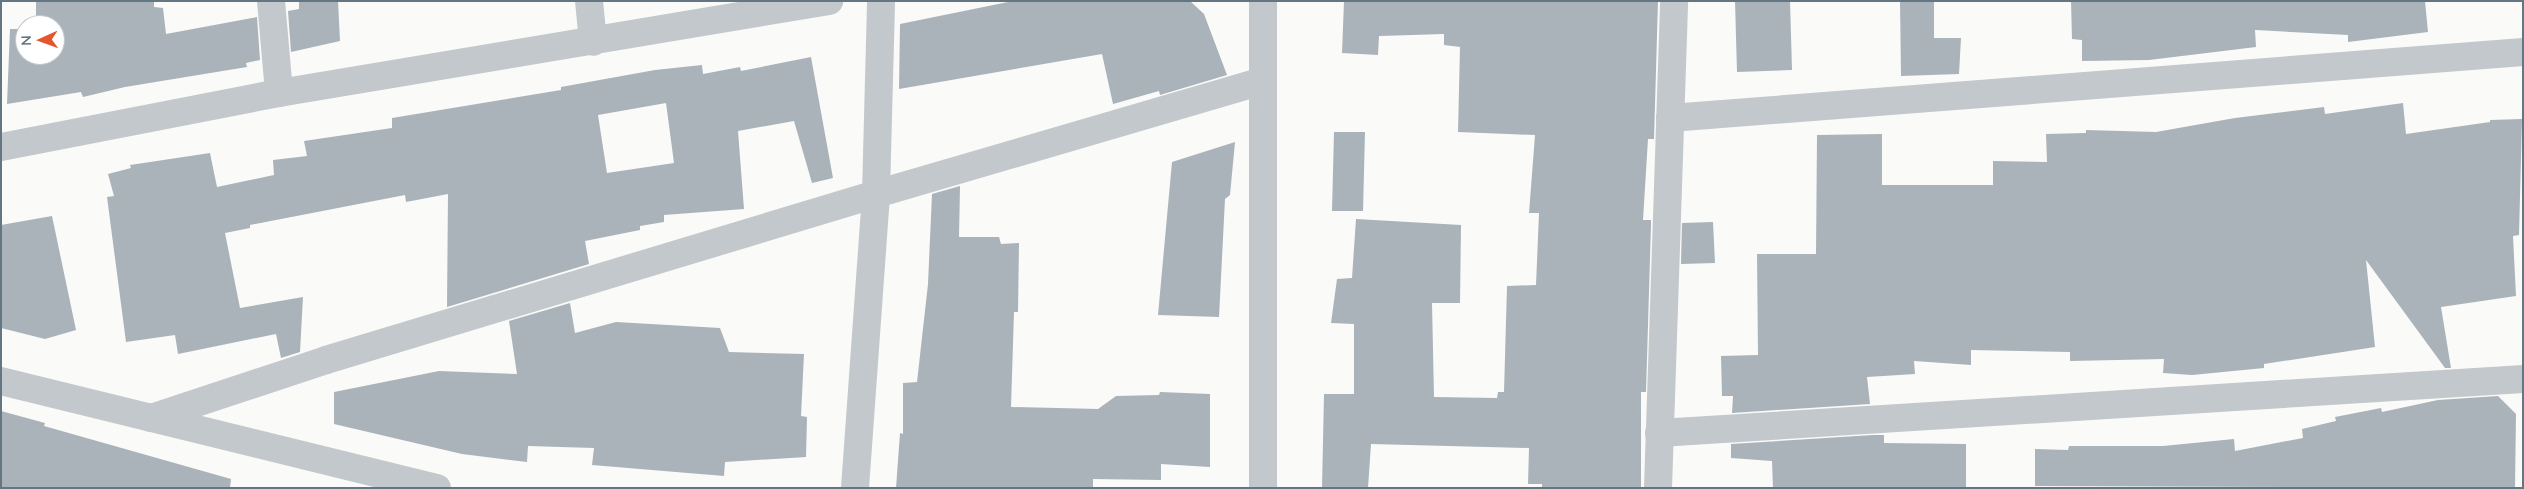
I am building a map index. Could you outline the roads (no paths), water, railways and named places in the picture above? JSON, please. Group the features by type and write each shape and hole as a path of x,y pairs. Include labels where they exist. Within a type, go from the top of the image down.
{"street":[{"path":"271,1 279,93"},
{"path":"589,1 593,42"},
{"path":"1,148 279,93 593,42 829,1"},
{"path":"855,488 876,194 881,1"},
{"path":"1262,488 1263,1"},
{"path":"1658,488 1674,1"},
{"path":"1670,118 2523,52"},
{"path":"151,418 326,360 876,194 1263,81"},
{"path":"1659,433 2523,379"},
{"path":"1,382 437,488"}]}
